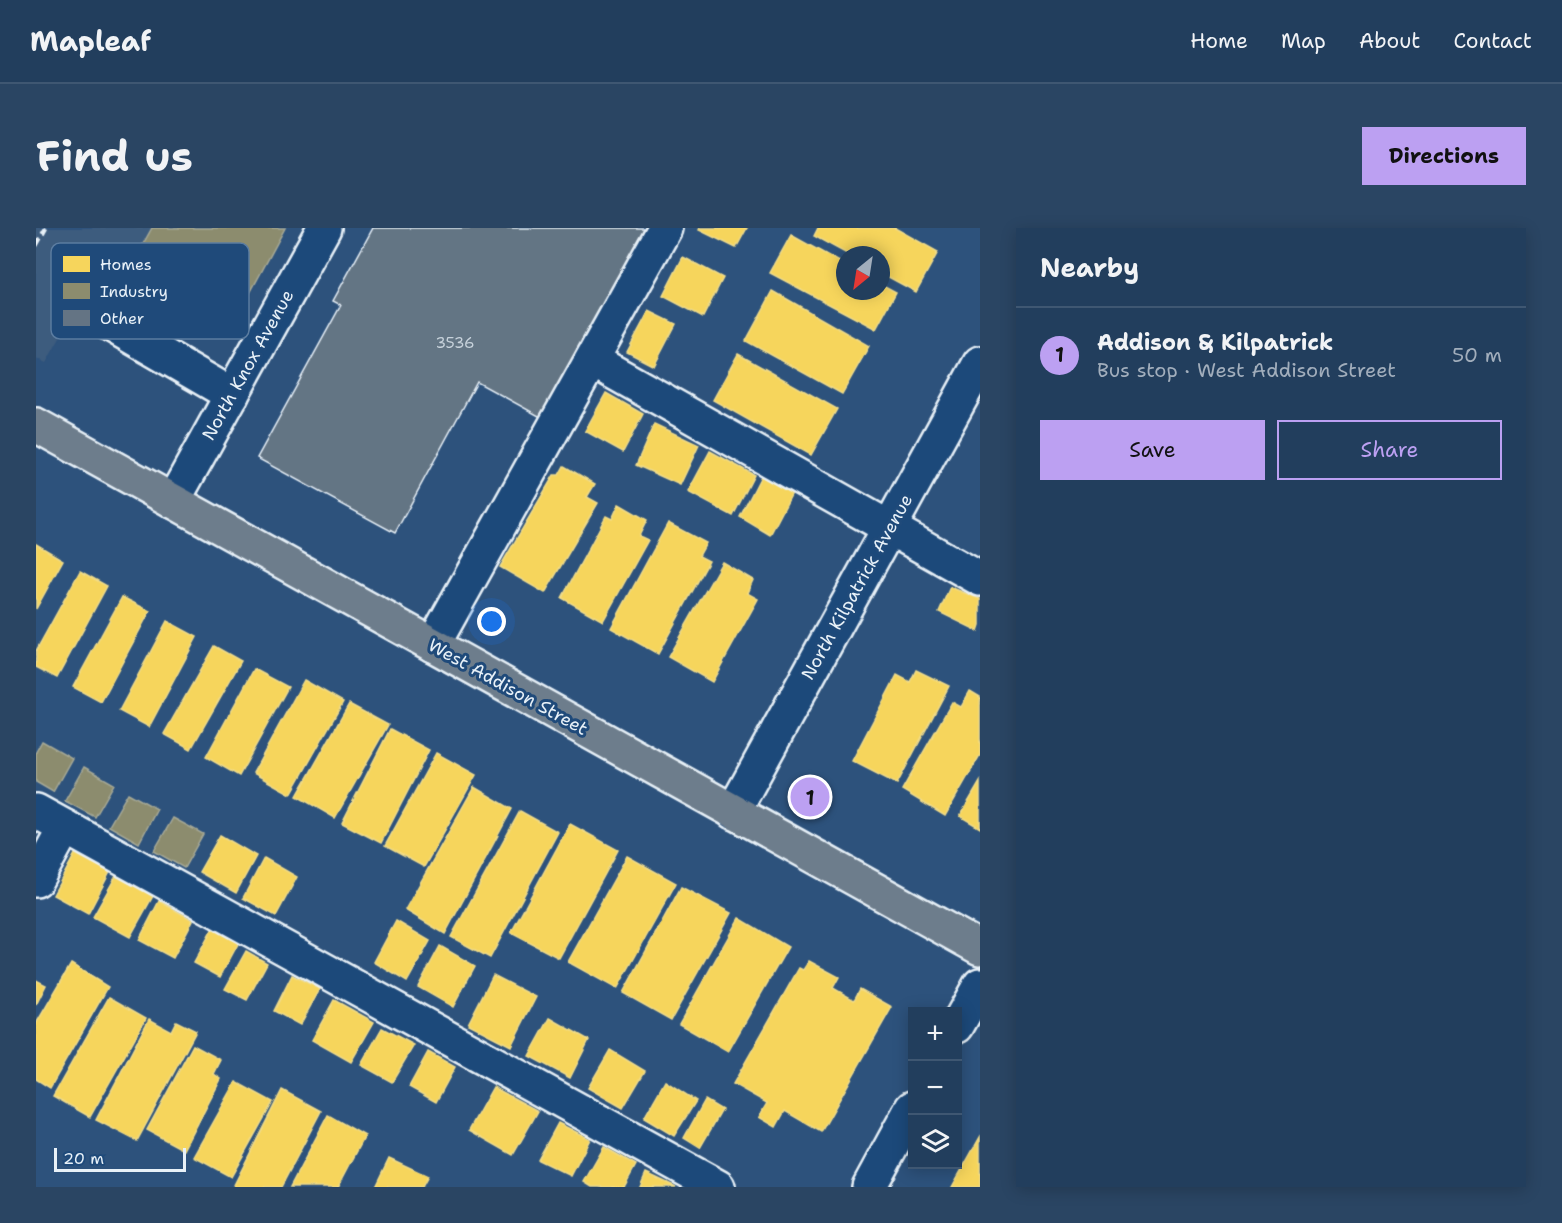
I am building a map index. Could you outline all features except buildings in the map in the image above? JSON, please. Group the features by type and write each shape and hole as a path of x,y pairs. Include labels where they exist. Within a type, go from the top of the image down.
{"main road":[{"name":"West Addison Street","path":"36,425 980,948"}],"street":[{"name":"North Knox Avenue","path":"173,501 324,228"},
{"path":"433,645 665,228"},
{"path":"136,339 232,395"},
{"path":"592,360 980,579"},
{"name":"North Kilpatrick Avenue","path":"733,812 980,363"},
{"path":"36,811 718,1187"},
{"path":"36,880 64,827"},
{"path":"962,1017 980,985"},
{"path":"869,1187 908,1115"}],"shaded area":[{"path":"36,228 152,228 144,243 51,243 51,339 59,339 46,363 36,358"}],"railway":[{"path":"36,246 46,228"}],"place":[{"name":"Addison & Kilpatrick","path":"810,797"}]}
